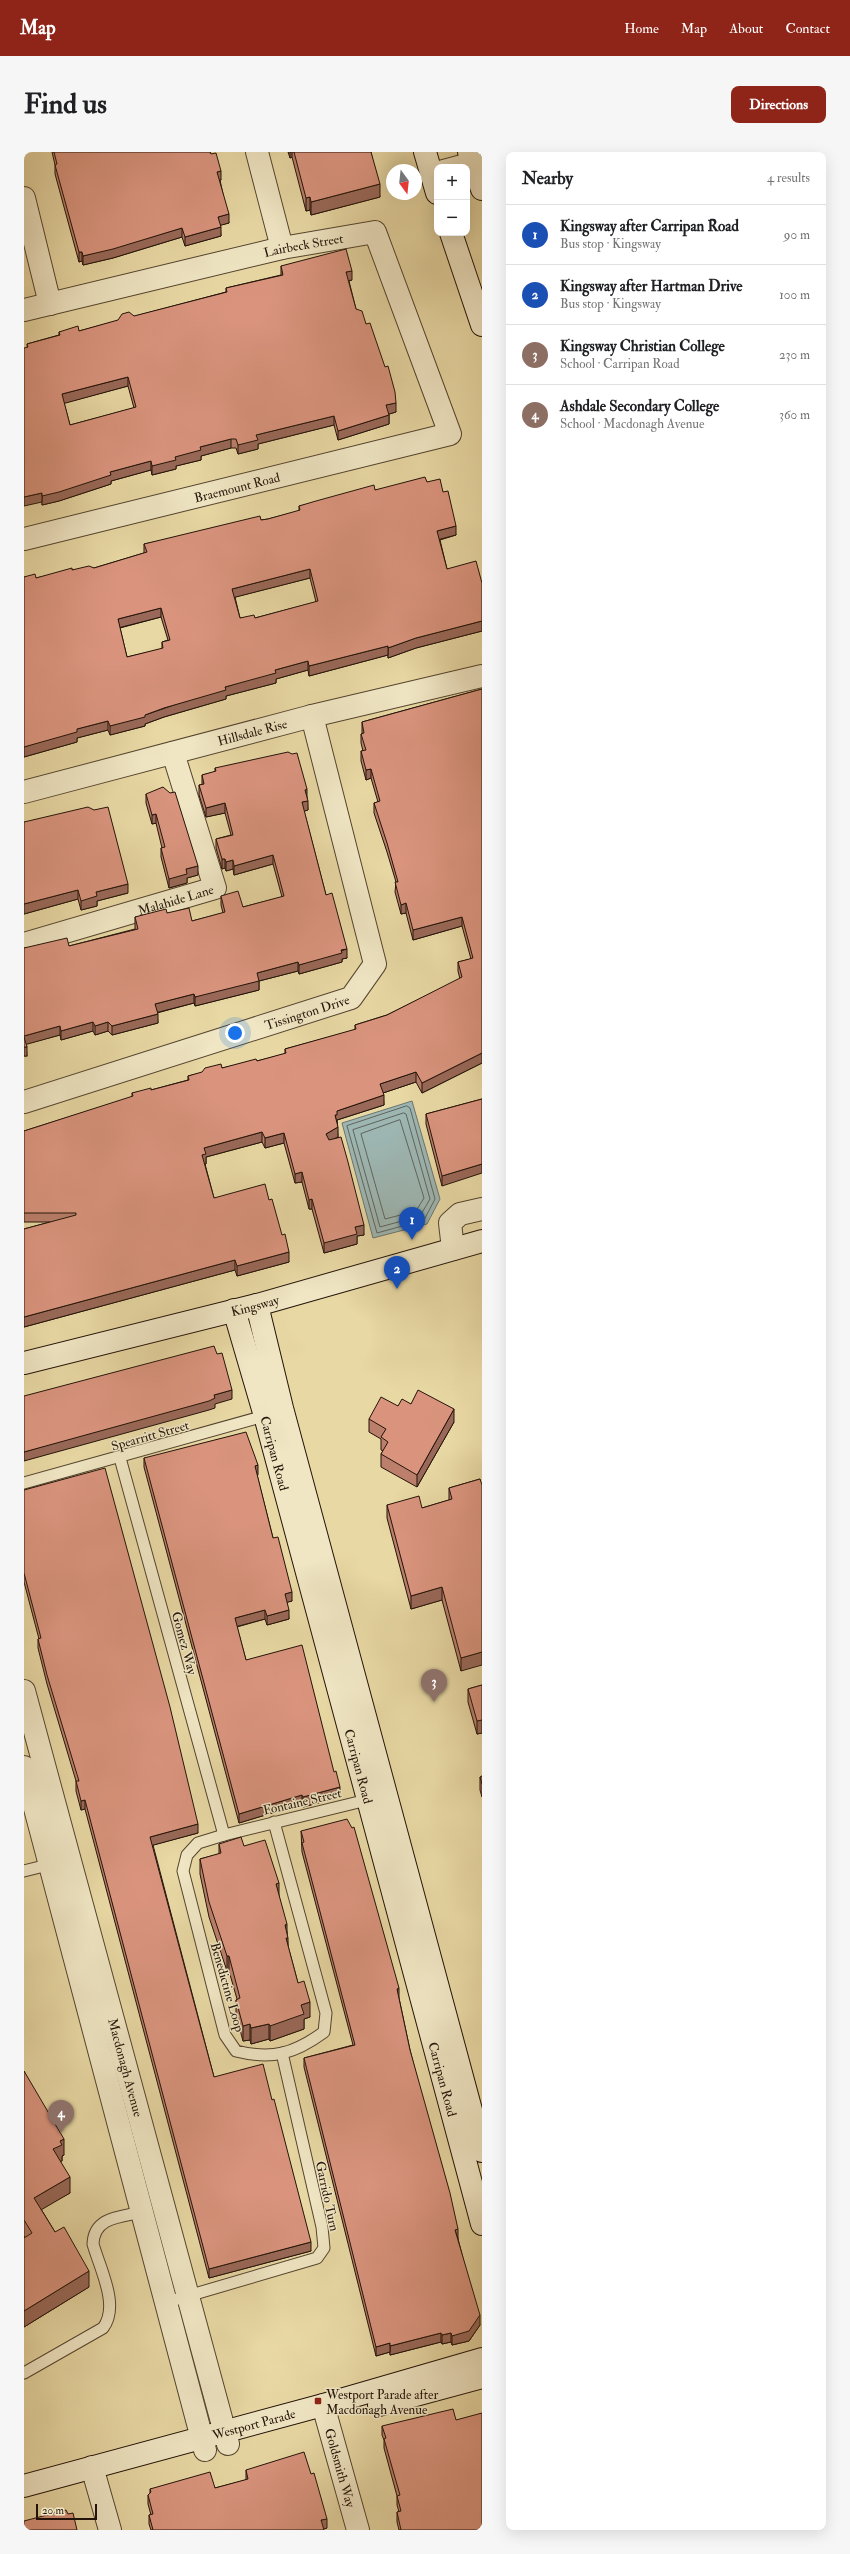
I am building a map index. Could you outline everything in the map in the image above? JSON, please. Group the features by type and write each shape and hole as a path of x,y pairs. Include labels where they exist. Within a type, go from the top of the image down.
{"street":[{"path":"257,152 282,248"},
{"path":"474,155 482,189"},
{"path":"432,164 434,176"},
{"path":"24,198 50,304"},
{"name":"Lairbeck Street","path":"24,310 282,248 375,232 450,434"},
{"path":"451,236 482,325"},
{"name":"Braemount Road","path":"24,539 450,434"},
{"name":"Hillsdale Rise","path":"24,792 312,716 482,676"},
{"name":"Tissington Drive","path":"24,1102 351,998 375,964 312,716"},
{"name":"Malahide Lane","path":"24,944 215,888 174,753"},
{"path":"453,1249 450,1223 460,1214 482,1208"},
{"name":"Kingsway","path":"25,1364 257,1304 482,1241"},
{"name":"Carripan Road","path":"257,1304 274,1413"},
{"name":"Carripan Road","path":"234,1310 274,1413 377,1797 476,2141 482,2224"},
{"name":"Macdonagh Avenue","path":"24,1691 59,1862 141,2212 164,2303 203,2444"},
{"name":"Macdonagh Avenue","path":"24,1767 59,1862 162,2207 226,2438"},
{"name":"Westport Parade","path":"325,2412 482,2359"},
{"name":"Westport Parade","path":"24,2500 94,2474 203,2444 325,2412 482,2376"},
{"name":"Goldsmith Way","path":"325,2412 358,2530"},
{"path":"94,2474 110,2530"},
{"name":"Westport Parade","path":"24,2486 94,2474"}],"lane":[{"path":"432,164 474,155"},
{"name":"Spearritt Street","path":"24,1484 120,1458 274,1413"},
{"name":"Gomez Way","path":"120,1458 224,1835"},
{"name":"Fontaine Street","path":"224,1835 377,1797"},
{"name":"Benedictine Loop","path":"224,1835 198,1843 186,1855 183,1871 225,2035 236,2051 258,2056 282,2053 308,2044 324,2032 326,2013 274,1822"},
{"path":"24,1871 59,1862"},
{"name":"Garrido Turn","path":"164,2303 317,2258 324,2248 322,2227 282,2053"},
{"path":"24,2373 103,2328 110,2316 110,2304 93,2244 93,2236 97,2228 104,2221 162,2207"}],"water":[{"path":"412,1101 440,1199 427,1224 373,1238 342,1123"}],"building":[{"path":"54,152 216,153 221,171 217,172 229,214 218,217 221,227 185,237 182,228 113,249 83,256 82,252 79,252 55,165 57,164"},
{"path":"294,152 371,152 380,184 311,202 310,197 306,198"},
{"path":"346,249 352,271 346,272 356,309 362,311 366,324 370,323 385,367 388,366 395,392 396,403 386,405 389,415 338,431 334,416 256,435 258,440 238,445 236,439 231,439 200,447 201,450 175,457 176,460 152,466 151,461 110,472 111,475 59,492 42,496 42,493 24,497 24,348 28,347 27,344 60,335 59,332 78,326 79,331 118,320 122,314 129,312 134,316 227,292 226,288 283,275 281,266","holes":["128,377 136,407 70,425 62,394"]},
{"path":"425,477 427,482 440,479 443,492 448,491 456,526 437,531 447,569 476,561 482,583 482,621 416,638 388,648 388,646 309,666 308,661 275,670 276,673 225,687 226,690 164,708 145,715 145,717 110,726 108,721 77,729 77,732 24,747 24,577 35,574 36,578 72,568 72,570 89,566 94,568 147,552 144,544 260,516 261,520 268,519 300,510 299,506 374,485 375,490","holes":["310,569 318,601 255,618 254,615 240,618 232,589","161,608 170,640 162,642 163,648 127,657 118,619"]},
{"path":"482,689 482,1053 422,1083 416,1072 380,1084 384,1095 337,1111 337,1115 335,1115 338,1127 326,1134 329,1140 341,1137 364,1225 355,1227 357,1234 324,1243 312,1199 309,1200 302,1172 295,1174 284,1133 265,1138 262,1132 204,1148 206,1154 202,1155 214,1198 265,1184 269,1200 272,1199 282,1235 285,1234 289,1252 237,1266 235,1260 24,1317 24,1229 76,1215 76,1213 24,1213 24,1131 133,1096 132,1093 151,1088 151,1090 189,1080 188,1076 202,1072 205,1068 221,1064 222,1068 256,1059 257,1061 286,1053 285,1049 356,1029 355,1025 387,1015 462,977 458,962 473,958 462,917 413,930 406,903 401,905 395,882 398,882 374,803 380,801 371,769 366,770 361,751 366,750 361,734 364,733 362,722"},
{"path":"288,752 292,754 297,753 307,789 305,790 308,801 302,802 326,895 332,893 347,949 341,950 342,953 299,965 298,962 257,973 259,981 195,997 194,994 155,1004 158,1014 112,1026 108,1022 95,1026 93,1022 61,1031 60,1026 24,1036 24,948 67,938 69,946 138,929 135,917 166,909 167,913 189,908 192,921 225,912 221,896 238,891 243,907 284,896 273,855 234,866 233,860 226,862 225,859 222,859 216,839 233,835 225,803 206,808 199,785 204,784 202,775 216,771 215,768"},
{"path":"163,787 170,793 175,792 198,866 186,869 187,874 169,879 161,848 165,847 156,814 152,815 146,794"},
{"path":"88,807 94,810 108,807 128,884 96,892 97,896 81,901 78,890 24,904 24,822"},
{"path":"24,1037 27,1047 24,1047"},
{"path":"482,1099 482,1164 442,1176 426,1114"},
{"path":"214,1346 217,1354 222,1353 232,1390 214,1395 215,1398 209,1401 24,1452 24,1396"},
{"path":"418,1390 454,1409 417,1475 381,1454 388,1442 381,1437 386,1429 369,1419 381,1397 398,1406 402,1399 411,1404"},
{"path":"246,1432 258,1465 255,1466 273,1538 278,1537 292,1592 285,1594 289,1610 267,1616 265,1610 235,1618 246,1660 302,1645 334,1772 336,1771 340,1787 303,1797 302,1795 239,1814 144,1458"},
{"path":"105,1468 170,1707 198,1824 150,1837 200,2025 214,2077 263,2064 272,2100 274,2099 311,2242 209,2269 85,1800 81,1801 76,1781 79,1781 47,1675 38,1639 41,1638 24,1573 24,1490"},
{"path":"480,1479 482,1485 482,1652 461,1658 442,1587 411,1596 387,1505 419,1496 422,1508 452,1499 449,1488"},
{"path":"482,1685 482,1720 477,1721 468,1689"},
{"path":"347,1819 352,1828 354,1827 399,1988 397,1989 410,2050 450,2193 458,2229 455,2230 480,2315 469,2331 452,2336 451,2333 442,2335 441,2333 390,2346 390,2343 376,2347 304,2058 355,2045 302,1843 304,1842 301,1831"},
{"path":"241,1837 244,1846 265,1840 279,1883 276,1884 287,1924 285,1925 288,1938 286,1938 298,1983 304,1981 310,2002 301,2005 304,2014 270,2026 269,2024 251,2028 250,2024 243,2026 236,2000 240,1998 229,1956 227,1956 209,1902 200,1859 221,1853 219,1844"},
{"path":"24,2071 64,2139 60,2141 62,2145 53,2149 70,2177 34,2198 55,2232 64,2227 89,2271 24,2311 24,2238 32,2233 24,2220"},
{"path":"453,2409 456,2420 482,2413 482,2530 401,2530 397,2512 401,2511 397,2496 400,2495 384,2439 386,2438 382,2426"},
{"path":"304,2452 311,2474 314,2473 327,2519 321,2520 324,2530 153,2530 149,2515 153,2514 148,2495 151,2492 150,2489 210,2472 215,2488 248,2479 246,2470"},
{"path":"66,2510 68,2514 73,2513 77,2530 24,2530 24,2521"}],"place":[{"name":"Kingsway after Carripan Road","path":"412,1240"},
{"name":"Kingsway after Hartman Drive","path":"397,1289"},
{"name":"Kingsway Christian College","path":"434,1702"},
{"name":"Ashdale Secondary College","path":"61,2133"},
{"name":"Westport Parade after Macdonagh Avenue","path":"318,2401"}]}
